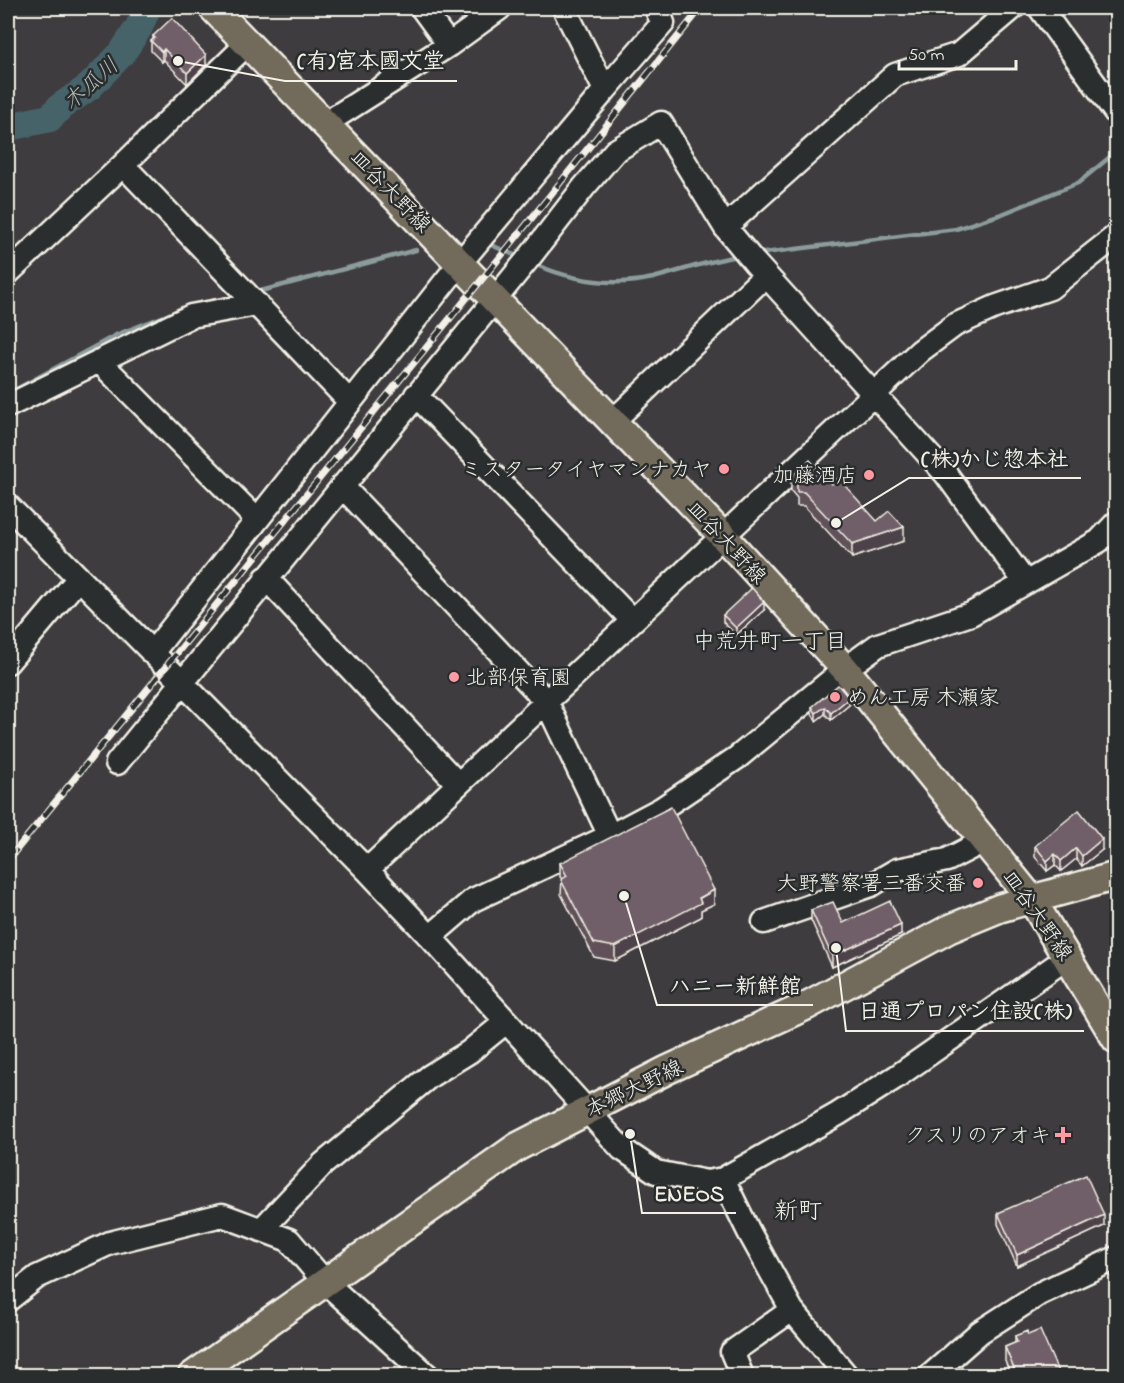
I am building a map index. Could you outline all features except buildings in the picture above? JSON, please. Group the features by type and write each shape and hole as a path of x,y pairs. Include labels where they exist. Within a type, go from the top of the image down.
{"main road":[{"name":"皿谷大野線","path":"213,8 722,535 845,669 1032,900 1116,1039"},
{"name":"本郷大野線","path":"192,1376 517,1147 667,1070 806,1006 949,929 992,911 1116,876"}],"street":[{"path":"422,8 449,45"},
{"path":"326,123 449,45 500,8"},
{"path":"564,8 606,90"},
{"path":"153,653 460,263 663,23 656,8"},
{"path":"725,227 895,75 959,54 1013,8"},
{"path":"1040,8 1116,113"},
{"path":"8,273 248,43"},
{"path":"117,763 615,151 661,123 725,227 946,474 1025,582"},
{"path":"123,165 350,402"},
{"path":"367,870 920,351 955,325 995,307 1050,288 1116,236"},
{"path":"612,422 755,262"},
{"path":"8,406 191,316 257,304"},
{"path":"99,361 257,520"},
{"path":"416,395 632,620"},
{"path":"342,486 546,700 610,836"},
{"path":"8,506 367,870 622,1149 656,1172 707,1182 723,1179 838,1114 1068,957"},
{"path":"430,937 473,900 610,836 661,809 738,757 845,669 878,645 970,614 1099,541 1116,523"},
{"path":"266,578 458,784"},
{"path":"8,662 78,579"},
{"path":"764,922 871,885 897,870 947,860 984,841"},
{"path":"261,1230 323,1164 430,1076 469,1052 506,1022"},
{"path":"723,1179 792,1310 847,1376"},
{"path":"8,1300 37,1277 110,1243 222,1215 289,1240 324,1281 428,1376"},
{"path":"930,1376 980,1332 1039,1294 1116,1258"},
{"path":"742,1376 732,1352 792,1310"}],"waterway":[{"name":"木瓜川","path":"8,127 50,118 60,107 89,87 122,53 139,27 147,8"},
{"path":"756,254 956,229 1002,214 1078,183 1116,152"},
{"path":"489,244 521,258"},
{"path":"253,293 416,250"},
{"path":"534,264 577,278 623,282 653,278 739,256"},
{"path":"11,392 118,334 175,312"}],"railway":[{"path":"8,860 701,8"}],"place":[{"name":"(有)宮本國文堂","path":"178,61"},
{"name":"ミスタータイヤマンナカヤ","path":"724,469"},
{"name":"加藤酒店","path":"869,475"},
{"name":"(株)かじ惣本社","path":"836,523"},
{"name":"北部保育園","path":"454,677"},
{"name":"めん工房 木瀬家","path":"835,697"},
{"name":"大野警察署三番交番","path":"978,883"},
{"name":"ハニー新鮮館","path":"624,896"},
{"name":"日通プロパン住設(株)","path":"836,948"},
{"name":"ENEOS","path":"630,1134"},
{"name":"クスリのアオキ","path":"1063,1135"}],"district":[{"name":"中荒井町一丁目","path":"770,640"},
{"name":"新町","path":"798,1210"}]}
